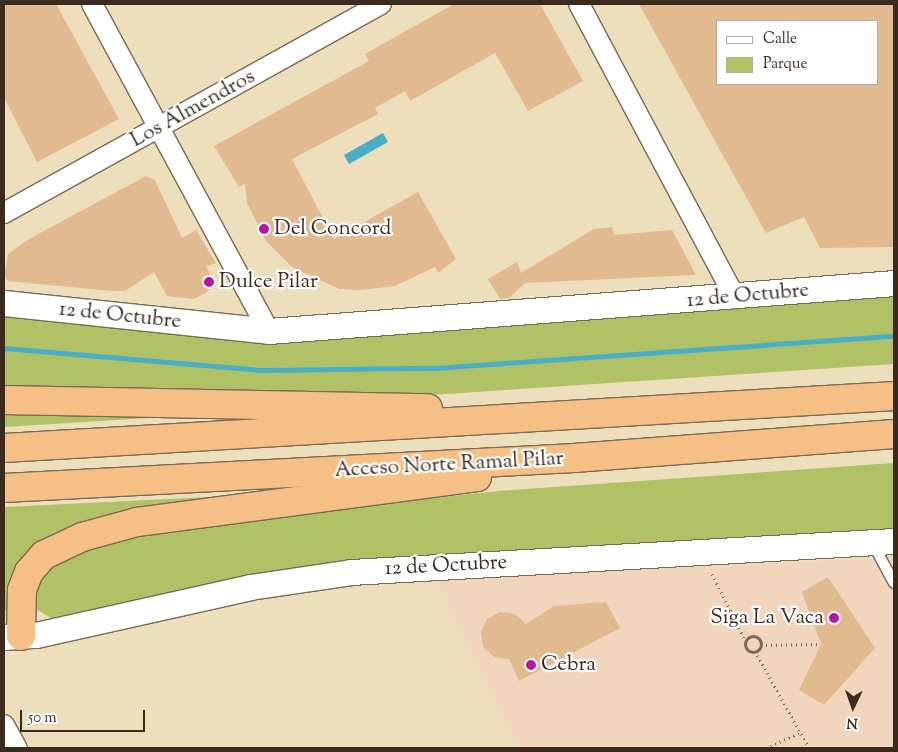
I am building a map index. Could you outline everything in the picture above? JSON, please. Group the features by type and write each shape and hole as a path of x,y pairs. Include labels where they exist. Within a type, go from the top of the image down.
{"highway":[{"name":"Acceso Norte Ramal Pilar","path":"4,448 647,413 894,396"},
{"path":"4,400 647,413"},
{"name":"Acceso Norte Ramal Pilar","path":"4,488 574,458 894,434"},
{"path":"12,636 22,590 29,572 44,555 82,537 137,522 424,488 574,458"}],"street":[{"path":"92,4 269,331"},
{"name":"Los Almendros","path":"4,213 160,129 381,4"},
{"path":"579,4 734,298"},
{"name":"12 de Octubre","path":"4,303 269,331 734,298 894,283"},
{"name":"12 de Octubre","path":"12,636 106,622 250,587 351,572 883,542"},
{"path":"4,725 17,748"}],"lane":[{"path":"883,542 894,583"}],"path":[{"path":"712,574 745,640 748,650 755,651"},
{"path":"745,640 755,636 761,645"},
{"path":"755,651 761,645 822,644"},
{"path":"755,651 809,748"},
{"path":"766,748 800,733"}],"shaded area":[{"path":"894,558 894,748 519,748 437,579"}],"green space":[{"path":"894,290 894,364 431,395 4,389 4,313 199,333"},
{"path":"4,405 197,415 4,427"},
{"path":"894,463 894,533 485,557 56,621 31,606 40,568 130,531 499,491"},
{"path":"272,494 104,523 11,600 4,612 4,507"}],"water":[{"path":"383,133 388,142 349,164 344,155"}],"building":[{"path":"4,4 56,4 119,119 37,162 4,98"},
{"path":"454,4 540,4 583,81 528,111 495,53 410,101 405,91 375,108 378,114 292,159 334,239 418,192 456,259 438,273 435,267 395,286 359,290 339,289 292,267 266,241 247,203 245,184 239,187 214,146 369,61 365,54"},
{"path":"639,4 894,4 894,247 820,248 804,217 766,233"},
{"path":"146,176 155,180 182,238 196,230 216,263 206,266 216,285 205,293 194,299 167,296 154,272 125,291 8,281 4,276 8,254 29,239"},
{"path":"612,227 614,235 672,230 696,275 525,283 509,298 500,299 488,279 517,262 521,273 594,229"},
{"name":"Siga La Vaca","path":"828,577 875,648 824,705 799,690 821,644 802,592"},
{"path":"606,602 620,628 519,681 509,659 494,657 483,647 481,632 487,619 500,612 515,614 526,624 554,606"}],"waterway":[{"path":"4,348 259,370 434,368 894,336"}],"place":[{"name":"Del Concord","path":"264,229"},
{"name":"Dulce Pilar","path":"209,282"},
{"name":"Siga La Vaca","path":"834,618"},
{"name":"Cebra","path":"531,665"}]}
